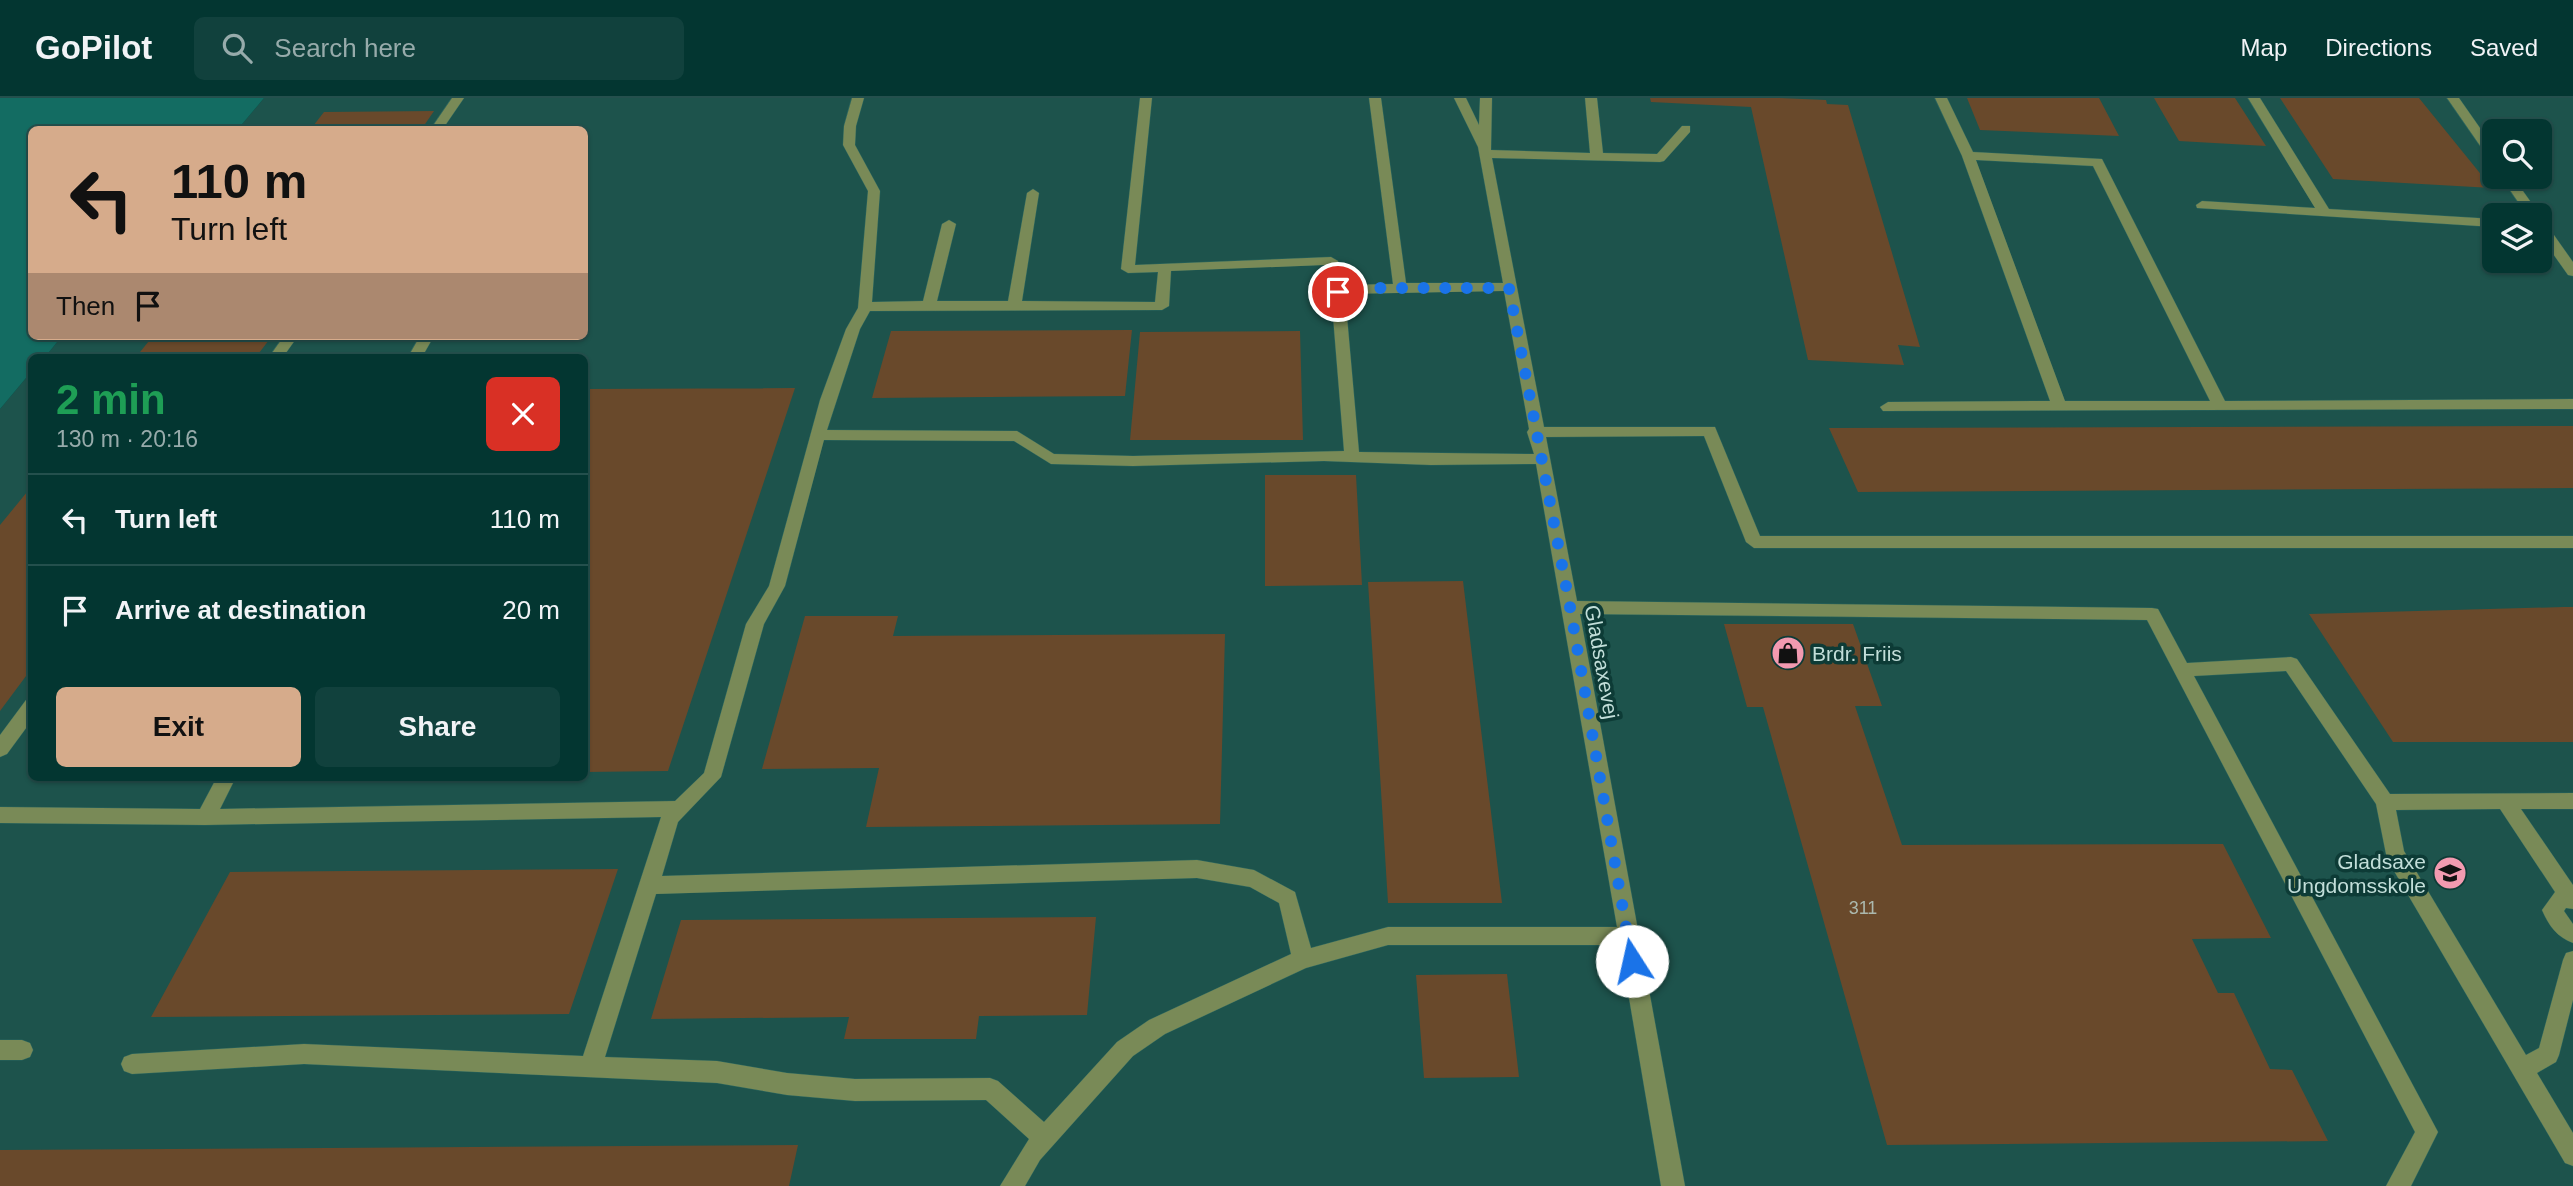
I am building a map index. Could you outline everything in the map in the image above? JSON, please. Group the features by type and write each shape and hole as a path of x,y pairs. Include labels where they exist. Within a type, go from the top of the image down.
{"street":[{"path":"439,126 458,98"},
{"path":"591,1066 670,818 712,777 755,625 777,586 818,435 853,329 865,308 874,191 849,145 858,98"},
{"path":"1146,98 1128,269 1331,261 1338,292 1352,456"},
{"path":"1376,98 1400,288"},
{"name":"Gladsaxevej","path":"1460,98 1485,150"},
{"name":"Gladsaxevej","path":"1486,98 1485,150 1673,1186"},
{"path":"1591,98 1597,157"},
{"path":"1941,98 1968,156 2059,407"},
{"path":"2253,98 2325,213"},
{"path":"2454,98 2482,139"},
{"path":"1485,150 1660,158 1686,129"},
{"path":"1968,156 2098,162 2220,406"},
{"path":"1014,305 1033,193"},
{"path":"2202,205 2482,222"},
{"path":"929,305 949,224"},
{"path":"2552,239 2567,256 2573,272"},
{"path":"865,308 881,305 1162,306 1165,267"},
{"path":"1338,292 1348,288 1509,288"},
{"path":"1888,407 2573,404"},
{"path":"1535,432 1710,431 1754,542 2573,542"},
{"path":"818,435 1017,436 1051,458 1133,461 1352,456 1431,460 1541,459"},
{"path":"1570,607 2152,614 2427,1132 2398,1186"},
{"path":"2181,670 2291,664 2385,802 2394,853 2573,1155"},
{"path":"0,749 28,710"},
{"path":"205,817 225,781"},
{"path":"2385,802 2573,800"},
{"path":"2505,801 2572,900"},
{"path":"0,815 205,817 679,809"},
{"path":"649,885 1197,869 1254,879 1287,898 1303,959"},
{"path":"2572,900 2562,898 2552,910 2566,931 2573,934"},
{"path":"1012,1186 1032,1152 1125,1049 1157,1027 1303,959 1388,936 1627,936"},
{"path":"2522,1069 2548,1055 2573,960"},
{"path":"0,1050 22,1050"},
{"path":"132,1064 304,1055 717,1072 787,1084 855,1090 990,1089 1045,1138"}],"shaded area":[{"path":"264,98 2573,98 2573,1186 0,1186 0,409 28,376 28,781 588,781 588,354 47,354 59,340 588,340 588,126 241,126"}],"green space":[{"path":"0,98 264,98 241,126 28,126 28,340 59,340 47,354 28,354 28,376 0,409"}],"building":[{"path":"1650,98 1780,98 1826,100 1827,104 1848,105 1920,347 1898,345 1904,365 1808,360 1751,107 1651,102"},
{"path":"1967,98 2099,98 2119,136 1980,130"},
{"path":"2154,98 2235,98 2266,146 2179,141"},
{"path":"2280,98 2419,98 2482,176 2482,187 2333,179"},
{"path":"434,111 424,126 313,126 324,112"},
{"path":"1132,330 1125,396 872,398 891,331"},
{"path":"1300,331 1303,440 1130,440 1140,332"},
{"path":"150,340 269,340 258,354 138,354"},
{"path":"795,388 668,771 588,772 588,389"},
{"path":"2573,426 2573,488 1858,492 1829,428"},
{"path":"1265,475 1356,475 1362,585 1265,586"},
{"path":"28,491 28,673 0,711 0,525"},
{"path":"1463,581 1502,903 1388,903 1368,582"},
{"path":"2573,607 2573,742 2393,742 2309,614"},
{"path":"805,616 898,616 893,636 1225,634 1220,824 866,827 879,768 762,769"},
{"path":"1724,624 1853,624 1882,706 1855,706 1902,845 2223,844 2271,938 2192,939 2218,993 2234,993 2270,1069 2292,1070 2328,1141 1887,1145 1763,707 1747,707"},
{"path":"618,869 569,1014 151,1017 230,872"},
{"path":"1096,917 1087,1015 979,1016 976,1039 844,1039 849,1017 651,1019 681,920"},
{"path":"1507,974 1519,1077 1424,1078 1416,975"},
{"path":"798,1145 789,1186 0,1186 0,1150"}],"place":[{"name":"Brdr. Friis","path":"1788,653"},
{"name":"Gladsaxe Ungdomsskole","path":"2450,873"}],"route":[{"path":"1338,292 1348,288 1509,288 1570,607 1632,961"}]}
